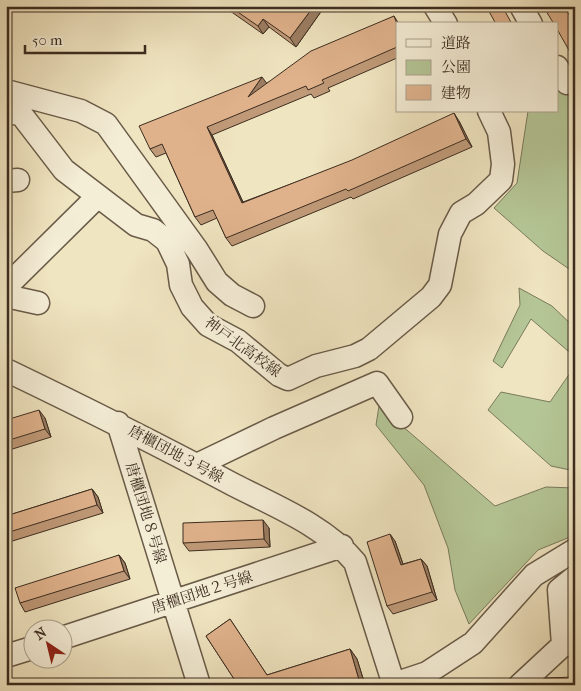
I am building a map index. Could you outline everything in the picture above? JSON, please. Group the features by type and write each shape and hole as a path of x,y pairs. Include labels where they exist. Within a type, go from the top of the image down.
{"street":[{"path":"435,6 445,22"},
{"path":"521,6 530,22"},
{"path":"6,91 81,110 106,124 197,250 217,282 232,295 253,306"},
{"name":"神戸北高校線","path":"6,112 21,114 64,170 97,197 136,226 153,230 167,242 178,264 181,285 192,307 208,325 238,341 278,375 288,379 316,366 355,356 370,348 431,297 440,286 450,234 461,213 476,204 501,180 503,164 498,132 489,112"},
{"path":"6,287 97,197"},
{"path":"6,296 38,303"},
{"name":"唐櫃団地３号線","path":"6,370 118,423 291,515 342,546"},
{"path":"197,465 274,428 377,383 401,417"},
{"name":"唐櫃団地８号線","path":"118,423 199,685"},
{"path":"342,546 355,562 394,684 427,673 473,643 534,574 575,550"},
{"name":"唐櫃団地２号線","path":"72,635 342,546"},
{"path":"520,685 569,644 560,590 575,577"},
{"path":"6,656 22,651"}],"green space":[{"path":"575,85 575,273 543,251 494,208 517,183 528,112 558,112 558,86"},
{"path":"519,288 552,306 575,328 575,357 531,319 502,368 493,361 520,305"},
{"path":"575,366 575,471 551,466 488,410 501,392 550,402"},
{"path":"379,406 495,506 546,487 575,488 575,535 538,550 469,624 455,590 448,548 424,485 376,425"}],"building":[{"path":"229,6 314,6 290,38 263,19 258,26"},
{"path":"486,6 502,6 511,22 495,22"},
{"path":"543,6 564,6 575,25 575,61 558,31 558,22 553,22"},
{"path":"394,16 396,22 396,47 322,80 324,83 308,90 306,86 207,127 242,203 352,160 454,113 466,139 348,191 346,189 226,238 213,210 195,217 162,144 150,149 139,126 262,77 248,97 311,51"},
{"path":"39,410 45,429 6,441 6,420"},
{"path":"92,489 97,505 6,533 6,516"},
{"path":"263,520 264,539 183,543 183,523"},
{"path":"390,534 401,565 421,559 432,592 387,606 367,542"},
{"path":"119,555 124,571 20,603 15,588"},
{"path":"230,619 267,675 350,649 359,680 343,685 243,685 241,679 236,682 206,636"},
{"path":"575,677 575,685 547,685 546,678"}]}
